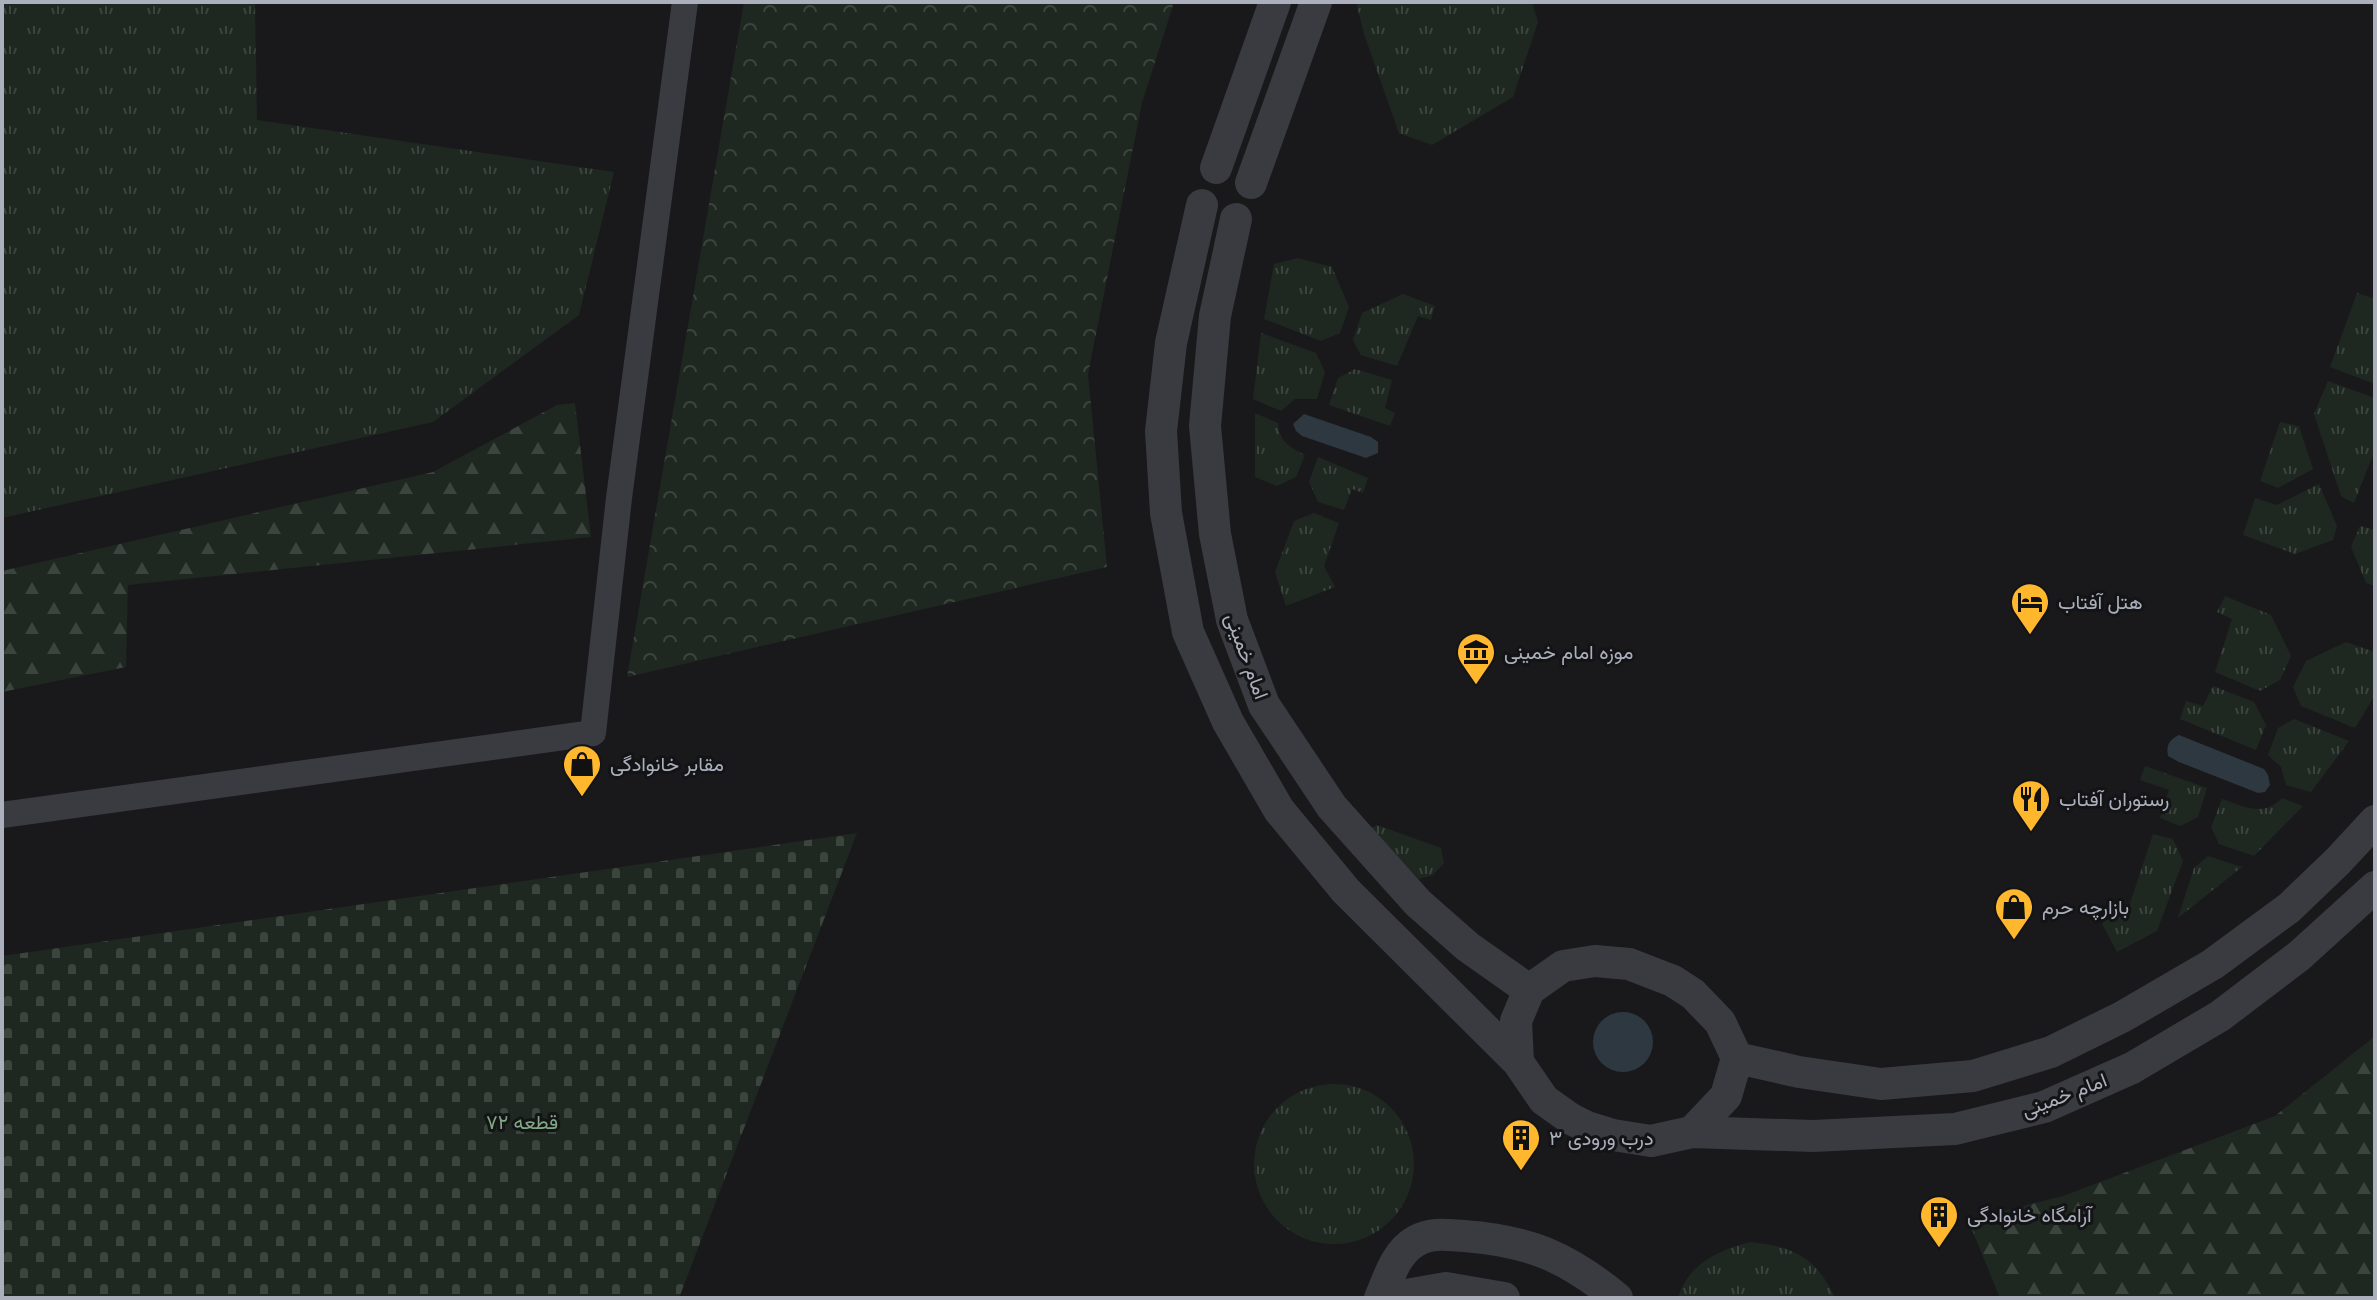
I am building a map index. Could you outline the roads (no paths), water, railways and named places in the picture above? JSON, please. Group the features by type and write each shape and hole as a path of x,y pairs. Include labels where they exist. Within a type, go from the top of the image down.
{"street":[{"path":"2,815 593,733 619,498 685,2"},
{"path":"1216,168 1275,2"},
{"path":"1251,183 1240,170 1216,168 1201,183 1202,205 1206,212 1220,220 1236,219 1243,215 1253,200 1251,183 1316,2"},
{"name":"امام خمینی","path":"1202,205 1171,343 1161,431 1166,513 1188,632 1228,722 1279,810 1346,891 1518,1062"},
{"name":"امام خمینی","path":"1236,219 1215,316 1205,426 1215,534 1232,620 1264,705 1332,807 1418,903 1468,947 1529,990"},
{"path":"1737,1058 1799,1072 1881,1084 1973,1076 2051,1052 2122,1017 2213,964 2289,908 2375,821"},
{"name":"امام خمینی","path":"1692,1132 1813,1136 1955,1129 2044,1107 2132,1068 2220,1016 2299,956 2375,887"},
{"path":"1595,961 1629,964 1673,981 1693,994 1720,1022 1737,1058 1726,1096 1692,1132 1651,1141 1587,1127 1544,1100 1518,1062 1516,1021 1529,990 1563,966 1595,961"},
{"path":"1380,1298 1398,1256 1416,1241 1437,1234 1496,1239 1549,1253 1586,1273 1617,1298"},
{"path":"1389,1298 1446,1288 1504,1298"}],"place":[{"name":"هتل آفتاب","path":"2030,636"},
{"name":"موزه امام خمینی","path":"1476,686"},
{"name":"مقابر خانوادگی","path":"582,798"},
{"name":"رستوران آفتاب","path":"2031,833"},
{"name":"بازارچه حرم","path":"2014,941"},
{"name":"درب ورودی ۳","path":"1521,1172"},
{"name":"آرامگاه خانوادگی","path":"1939,1249"}],"park label":[{"name":"قطعه ۷۲","path":"522,1122"}]}
